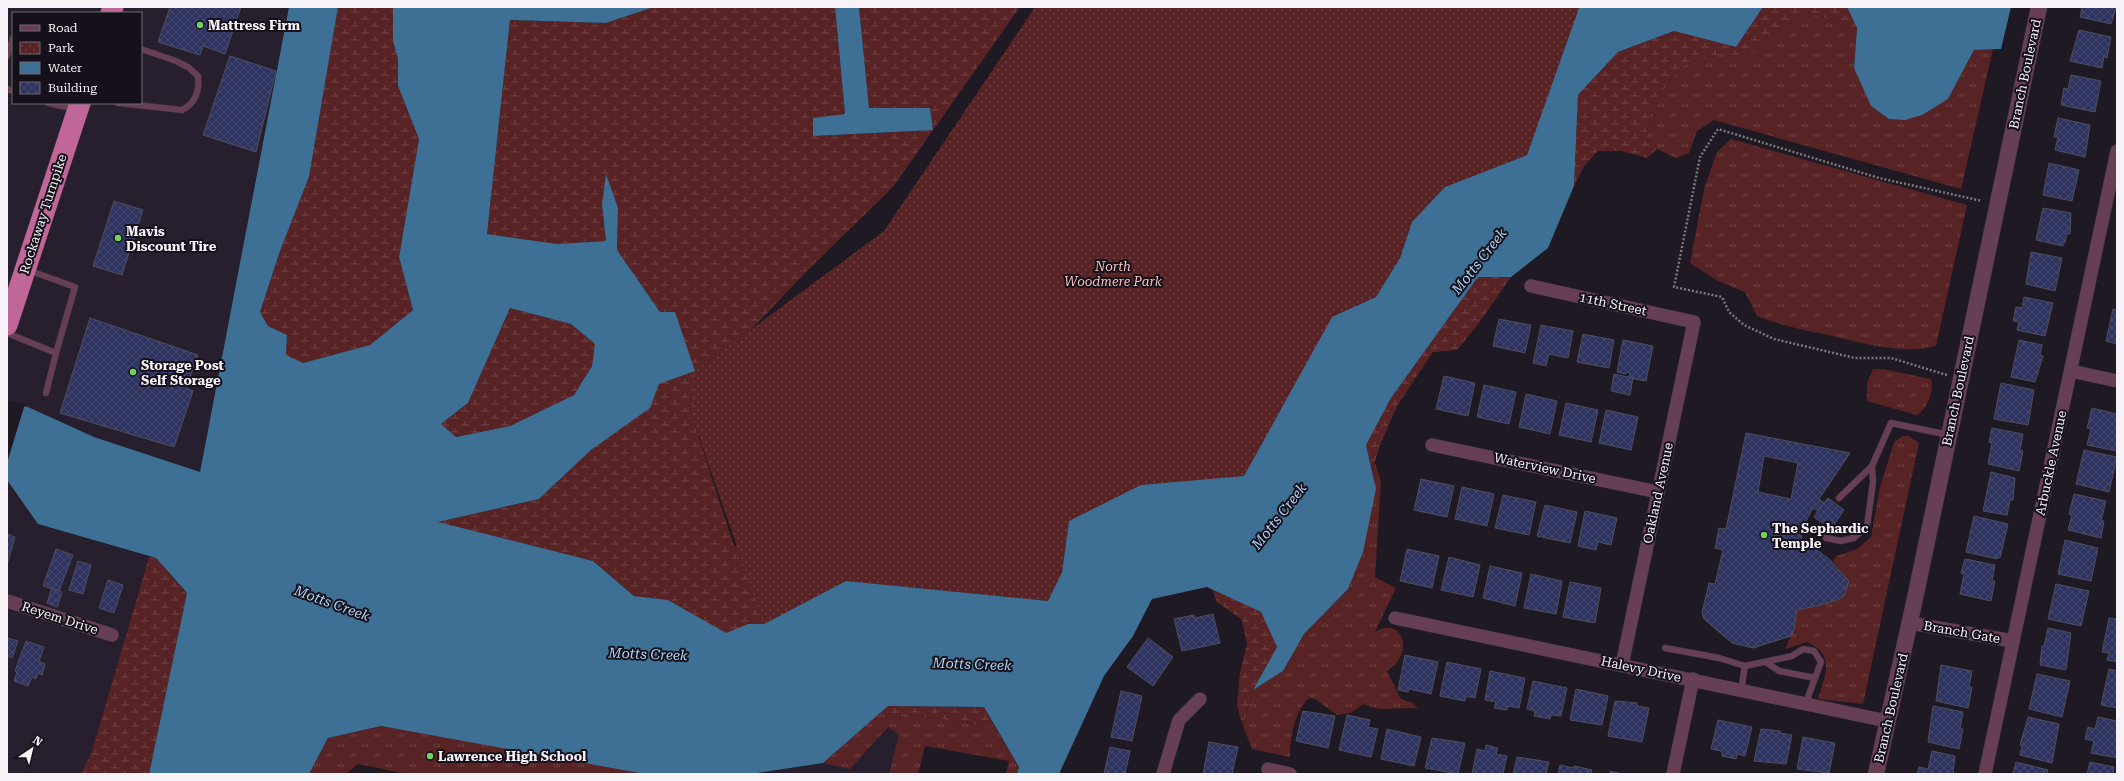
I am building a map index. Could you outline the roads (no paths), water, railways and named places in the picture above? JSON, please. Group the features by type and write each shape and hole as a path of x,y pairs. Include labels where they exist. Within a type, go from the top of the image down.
{"highway":[{"name":"Rockaway Turnpike","path":"7,324 79,106"}],"street":[{"name":"Branch Boulevard","path":"1876,774 1910,623 2039,7"},
{"name":"Arbuckle Avenue","path":"1985,774 2117,151"},
{"name":"11th Street","path":"1531,286 1694,322"},
{"name":"Oakland Avenue","path":"1622,665 1694,322"},
{"path":"2071,371 2117,381"},
{"name":"Waterview Drive","path":"1432,445 1658,492"},
{"name":"Reyem Drive","path":"7,601 112,635"},
{"name":"Halevy Drive","path":"1395,618 1693,679 1887,721"},
{"name":"Branch Gate","path":"1910,623 2013,641"},
{"path":"1673,774 1693,679"},
{"path":"1163,774 1179,720 1200,699"},
{"path":"1268,770 1290,774"}],"lane":[{"path":"7,57 12,41"},
{"path":"125,104 182,110 190,106 196,96 199,85 198,76 188,67 142,49"},
{"path":"58,104 79,106"},
{"path":"25,269 75,287 46,393"},
{"path":"7,333 56,353"},
{"path":"1839,498 1872,466 1891,423 1949,435"},
{"path":"1823,527 1826,538 1841,541 1854,538 1867,526 1873,482 1872,466"},
{"path":"1665,648 1719,658 1744,666 1792,656 1803,649 1814,651 1821,662 1808,697 1809,704"},
{"path":"1766,662 1779,670 1815,678"},
{"path":"1744,666 1742,684 1744,690"}],"water":[{"name":"Motts Creek","path":"289,7 338,7 309,177 280,251 260,312 268,326 287,335 286,355 303,363 370,345 413,310 399,257 419,139 398,86 398,59 393,41 393,7 654,7 606,23 510,20 487,234 557,244 606,241 602,205 606,174 618,208 617,250 660,312 675,312 695,371 659,384 650,408 591,450 539,499 438,522 593,561 634,596 668,600 726,633 748,624 764,624 846,581 1048,601 1062,572 1069,521 1141,485 1244,476 1332,317 1376,297 1400,258 1412,222 1445,187 1527,155 1579,8 1763,7 1736,47 1674,31 1618,52 1578,95 1574,186 1548,248 1511,277 1478,277 1391,398 1366,445 1376,489 1363,552 1348,589 1304,634 1283,671 1253,690 1277,647 1261,612 1207,587 1152,599 1133,636 1104,676 1059,774 1017,774 1019,767 984,707 888,706 823,763 750,774 645,774 381,726 328,738 309,774 149,774 187,593 156,558 38,524 7,480 7,403 28,407 94,437 200,472","holes":["510,308 571,324 595,344 592,366 574,395 510,426 456,437 441,424 468,403"]},
{"path":"835,7 859,7 869,108 930,108 933,130 813,136 813,118 845,114"},
{"path":"1847,7 2011,7 2001,49 1974,50 1948,99 1922,115 1905,120 1889,119 1871,106 1854,68 1857,28"}],"place":[{"name":"Mattress Firm","path":"200,25"},
{"name":"Mavis Discount Tire","path":"118,238"},
{"name":"Storage Post Self Storage","path":"133,372"},
{"name":"The Sephardic Temple","path":"1764,535"},
{"name":"Lawrence High School","path":"430,756"}],"park label":[{"name":"North Woodmere Park","path":"1113,274"}]}
